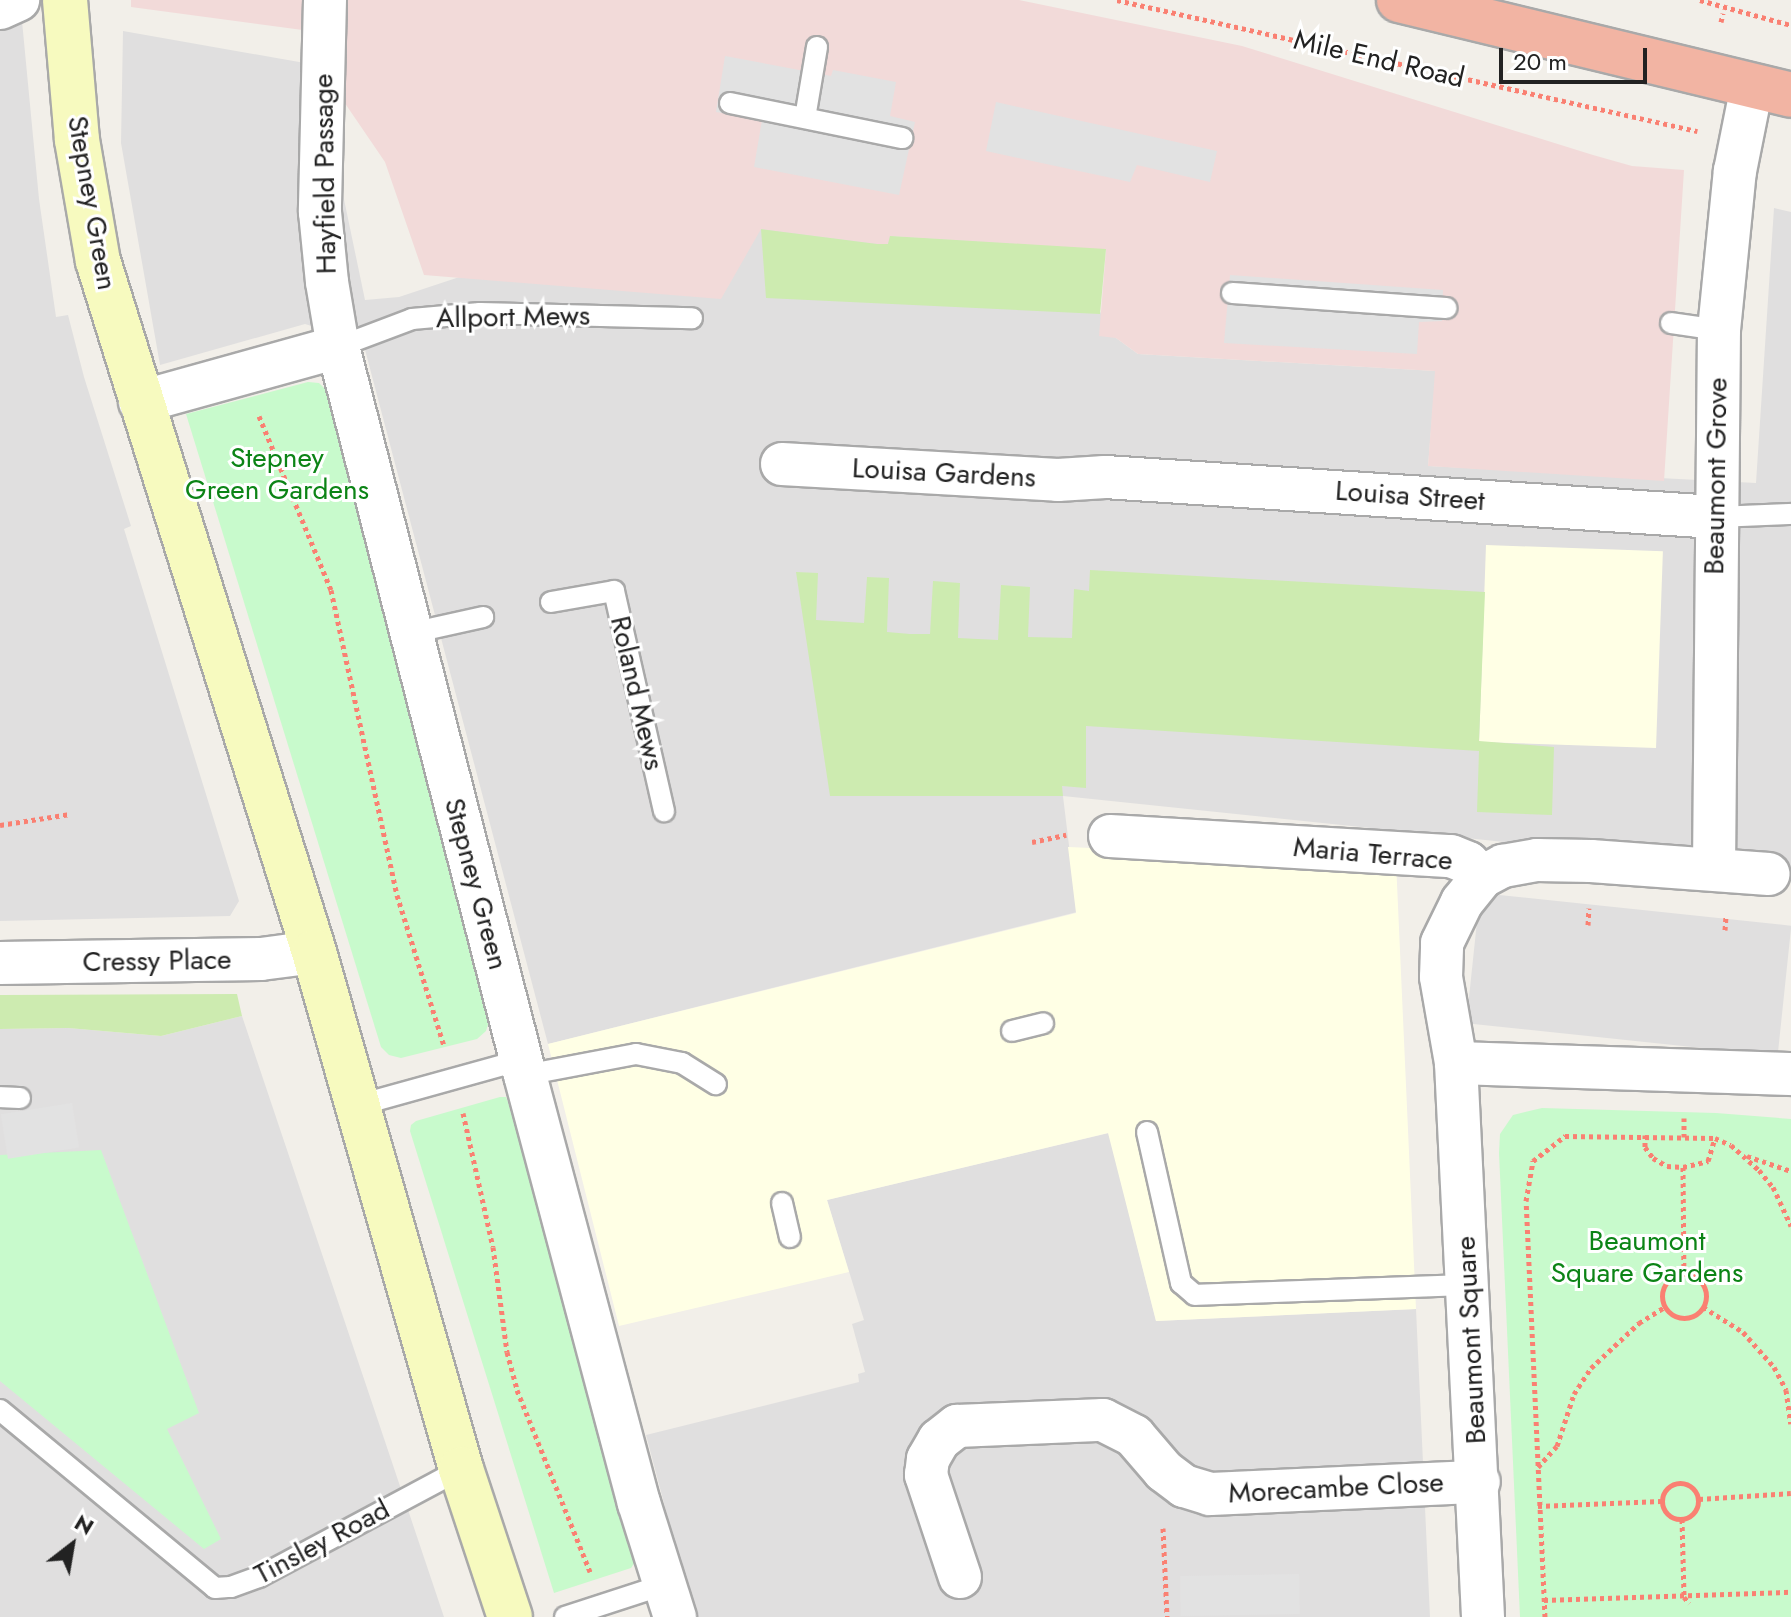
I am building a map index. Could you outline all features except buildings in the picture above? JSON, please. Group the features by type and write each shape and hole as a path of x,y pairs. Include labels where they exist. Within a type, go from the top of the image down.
{"highway":[{"path":"1399,0 1772,90"}],"main road":[{"name":"Stepney Green","path":"65,0 77,140 98,261 314,952 461,1469 510,1617"}],"street":[{"path":"0,8 18,0"},
{"name":"Hayfield Passage","path":"325,0 320,212 338,347"},
{"name":"Beaumont Grove","path":"1714,869 1719,330 1740,145 1772,90"},
{"path":"140,402 338,347"},
{"name":"Stepney Green","path":"338,347 523,1068 669,1601"},
{"name":"Louisa Gardens","path":"782,464 1058,480 1105,477"},
{"name":"Louisa Street","path":"1105,477 1715,517"},
{"name":"Maria Terrace","path":"1110,836 1451,856 1468,863 1482,877 1503,866 1537,860 1769,874"},
{"name":"Beaumont Square","path":"1482,877 1462,902 1442,943 1441,977 1456,1063 1479,1482 1483,1617"},
{"name":"Cressy Place","path":"0,963 261,959 314,952"},
{"path":"1456,1063 1791,1074"},
{"name":"Morecambe Close","path":"960,1577 926,1475 928,1459 939,1440 957,1426 1103,1420 1134,1436 1164,1471 1184,1486 1210,1494 1479,1482"}],"lane":[{"path":"805,118 817,47"},
{"path":"730,103 902,138"},
{"path":"1232,293 1446,308"},
{"name":"Allport Mews","path":"338,347 412,319 480,313 692,318"},
{"path":"1671,323 1719,330"},
{"path":"1715,517 1791,514"},
{"name":"Roland Mews","path":"551,602 614,591 664,811"},
{"path":"411,633 483,617"},
{"path":"1012,1031 1043,1023"},
{"path":"359,1105 523,1068 636,1054 682,1063 716,1084"},
{"path":"1147,1132 1181,1283 1195,1295 1469,1285"},
{"path":"782,1203 790,1237"},
{"name":"Tinsley Road","path":"0,1410 215,1588 231,1587 259,1577 461,1469"},
{"path":"565,1617 669,1601"}],"path":[{"name":"Mile End Road","path":"1117,0 1707,133 1740,145"},
{"path":"1700,0 1791,25"},
{"path":"1721,22 1723,13"},
{"path":"245,374 288,491 331,590 397,895 444,1047"},
{"path":"0,825 70,814"},
{"path":"1032,842 1068,834"},
{"path":"461,1108 493,1247 507,1352 517,1390 593,1580"},
{"path":"1645,1135 1645,1147 1653,1158 1667,1166 1683,1167 1708,1161 1715,1138"},
{"path":"1545,1617 1526,1201 1533,1161 1565,1136 1645,1135 1715,1138 1745,1156 1791,1171"},
{"path":"1745,1156 1773,1187 1791,1226"},
{"path":"1683,1167 1684,1274"},
{"path":"1684,1274 1703,1285 1706,1292 1703,1307 1684,1318 1677,1317 1665,1307 1662,1292 1667,1281 1684,1274"},
{"path":"1538,1467 1557,1446 1574,1394 1591,1368 1639,1323 1665,1307"},
{"path":"1703,1307 1743,1332 1774,1367 1786,1390 1791,1424"},
{"path":"1164,1471 1167,1617"},
{"path":"1677,1483 1689,1484 1699,1499 1697,1510 1682,1519 1670,1517 1661,1501 1666,1489 1677,1483"},
{"path":"1699,1499 1791,1493"},
{"path":"1538,1506 1661,1501"},
{"path":"1682,1519 1684,1597 1689,1603"},
{"path":"1544,1600 1791,1592"}],"shaded area":[{"path":"0,0 20,0 39,199 56,317 68,315 84,377 131,526 124,529 239,901 230,916 0,921"},
{"path":"131,0 1019,0 1242,46 1632,166 1684,170 1664,481 1428,466 1435,371 1138,354 1116,338 1099,336 1106,250 890,236 888,244 877,244 761,229 721,299 424,275 385,162 340,96 310,31 131,7"},
{"path":"123,31 316,65 365,300 399,297 683,203 890,236 1060,246 1116,338 1138,354 1436,371 1428,466 1756,483 1774,208 1791,212 1791,881 1590,851 1063,796 1077,912 548,1044 363,342 305,324 160,365 121,143"},
{"path":"725,56 831,76 833,70 896,82 890,116 915,122 899,195 754,167 762,120 716,112"},
{"path":"996,102 1217,151 1210,182 1137,165 1130,182 986,151"},
{"path":"1230,275 1443,290 1442,321 1419,322 1417,354 1224,343"},
{"path":"1486,545 1663,551 1656,748 1479,742"},
{"path":"1068,847 1396,861 1416,1309 1156,1321 1108,1133 827,1200 849,1272 619,1326 548,1044 1076,913"},
{"path":"1480,893 1791,926 1778,1056 1466,1023"},
{"path":"242,1016 444,1617 0,1617 0,1029 68,1028 161,1036"},
{"path":"72,1103 79,1147 8,1159 1,1114"},
{"path":"1109,1133 1156,1321 1416,1309 1430,1617 694,1617 646,1435 859,1382 858,1374 865,1372 852,1324 864,1320 827,1200"},
{"path":"1299,1574 1300,1614 1181,1616 1180,1576"}],"green space":[{"path":"761,229 877,244 888,244 890,236 1106,249 1100,314 766,298"},
{"name":"Stepney Green Gardens","path":"308,382 319,383 326,390 489,1021 486,1031 477,1039 401,1058 389,1055 381,1047 186,414"},
{"path":"1090,570 1485,592 1479,741 1554,747 1552,815 1477,812 1479,751 1086,726 1086,788 1062,786 1063,796 830,796 796,572 818,573 816,620 864,623 867,577 889,578 887,632 910,634 930,634 933,581 960,583 958,638 998,640 1001,585 1030,587 1028,637 1072,638 1074,589 1089,591"},
{"path":"237,994 242,1016 161,1036 68,1028 0,1029 0,995"},
{"path":"506,1097 508,1102 637,1559 631,1568 554,1593 410,1131 416,1121"},
{"name":"Beaumont Square Gardens","path":"1542,1108 1716,1113 1791,1119 1791,1617 1520,1617 1499,1153 1500,1134 1513,1115"},
{"path":"101,1150 199,1413 167,1429 221,1539 204,1549 0,1381 0,1155"}]}
